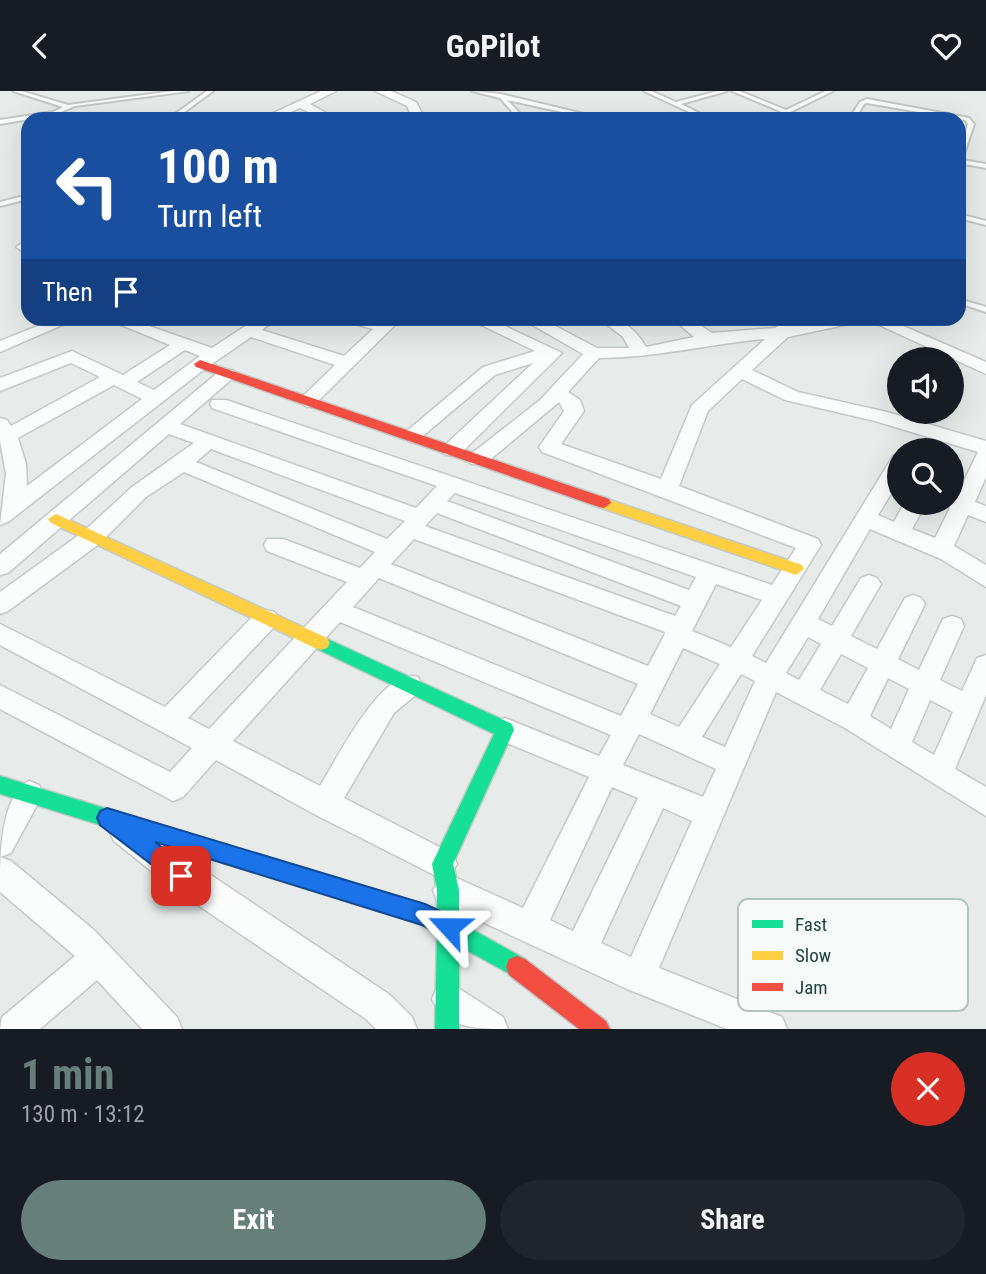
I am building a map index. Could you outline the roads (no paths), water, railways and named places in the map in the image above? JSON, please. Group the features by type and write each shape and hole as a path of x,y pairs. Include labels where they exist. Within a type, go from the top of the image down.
{"street":[{"path":"283,112 330,91"},
{"path":"381,91 412,104 416,112"},
{"path":"301,104 317,112"},
{"path":"0,347 51,326"},
{"path":"135,326 183,344 227,374 796,569"},
{"path":"6,512 253,326"},
{"path":"267,326 347,363"},
{"path":"307,401 386,326"},
{"path":"493,326 553,353"},
{"path":"544,326 594,353"},
{"path":"618,326 630,334 641,353"},
{"path":"690,326 708,339"},
{"path":"411,436 489,371 516,361 553,353 641,353 777,326"},
{"path":"667,488 699,409 741,372 781,326"},
{"path":"890,326 986,369"},
{"path":"6,512 19,475 15,449 3,429 118,381 183,344"},
{"path":"452,450 553,353"},
{"path":"478,459 558,393 594,353"},
{"path":"0,385 72,356 155,398"},
{"path":"741,372 792,396 918,427 940,438"},
{"path":"0,567 227,374"},
{"path":"558,393 573,404 574,411 549,447 667,488 810,545 684,742"},
{"path":"219,404 776,596"},
{"path":"166,426 421,517 694,601"},
{"path":"912,438 918,427"},
{"path":"0,605 91,538 138,492 181,464 208,441"},
{"path":"964,445 986,448"},
{"path":"964,492 986,456"},
{"path":"181,464 377,565 653,679"},
{"path":"0,696 173,788 451,484"},
{"path":"639,977 770,678 887,488"},
{"path":"964,506 986,514"},
{"path":"898,534 909,515"},
{"path":"940,551 953,515"},
{"path":"421,517 736,659 854,720 985,797"},
{"path":"56,519 91,538 505,730 710,814"},
{"path":"866,519 984,569"},
{"path":"275,545 377,565"},
{"path":"530,926 606,771 710,573"},
{"path":"804,695 869,584"},
{"path":"854,720 913,604"},
{"path":"336,610 630,725 684,742 732,763"},
{"path":"167,722 266,619"},
{"path":"803,623 968,706"},
{"path":"896,746 952,626"},
{"path":"0,634 324,805 530,926 639,977 770,1029"},
{"path":"940,772 986,665"},
{"path":"324,805 385,705 409,685"},
{"path":"491,1029 448,1014 449,927 445,877 505,730"},
{"path":"0,785 425,915 513,964 598,1029"},
{"path":"581,950 656,792"},
{"path":"0,843 29,794"},
{"path":"107,818 181,876 378,1007 400,1029"},
{"path":"2,878 98,957 165,1029"},
{"path":"27,1025 98,957"}],"lane":[{"path":"16,91 68,107"},
{"path":"56,112 68,107 186,91"},
{"path":"181,112 210,91"},
{"path":"475,91 571,112"},
{"path":"647,91 693,112"},
{"path":"676,104 724,91"},
{"path":"735,91 786,111 830,91"},
{"path":"501,96 516,112"},
{"path":"856,112 862,103 867,101 928,112"},
{"path":"0,122 21,118"},
{"path":"966,119 971,124 966,139"},
{"path":"966,162 986,166"},
{"path":"0,204 21,199"},
{"path":"966,218 986,223"},
{"path":"966,303 986,310"}]}
